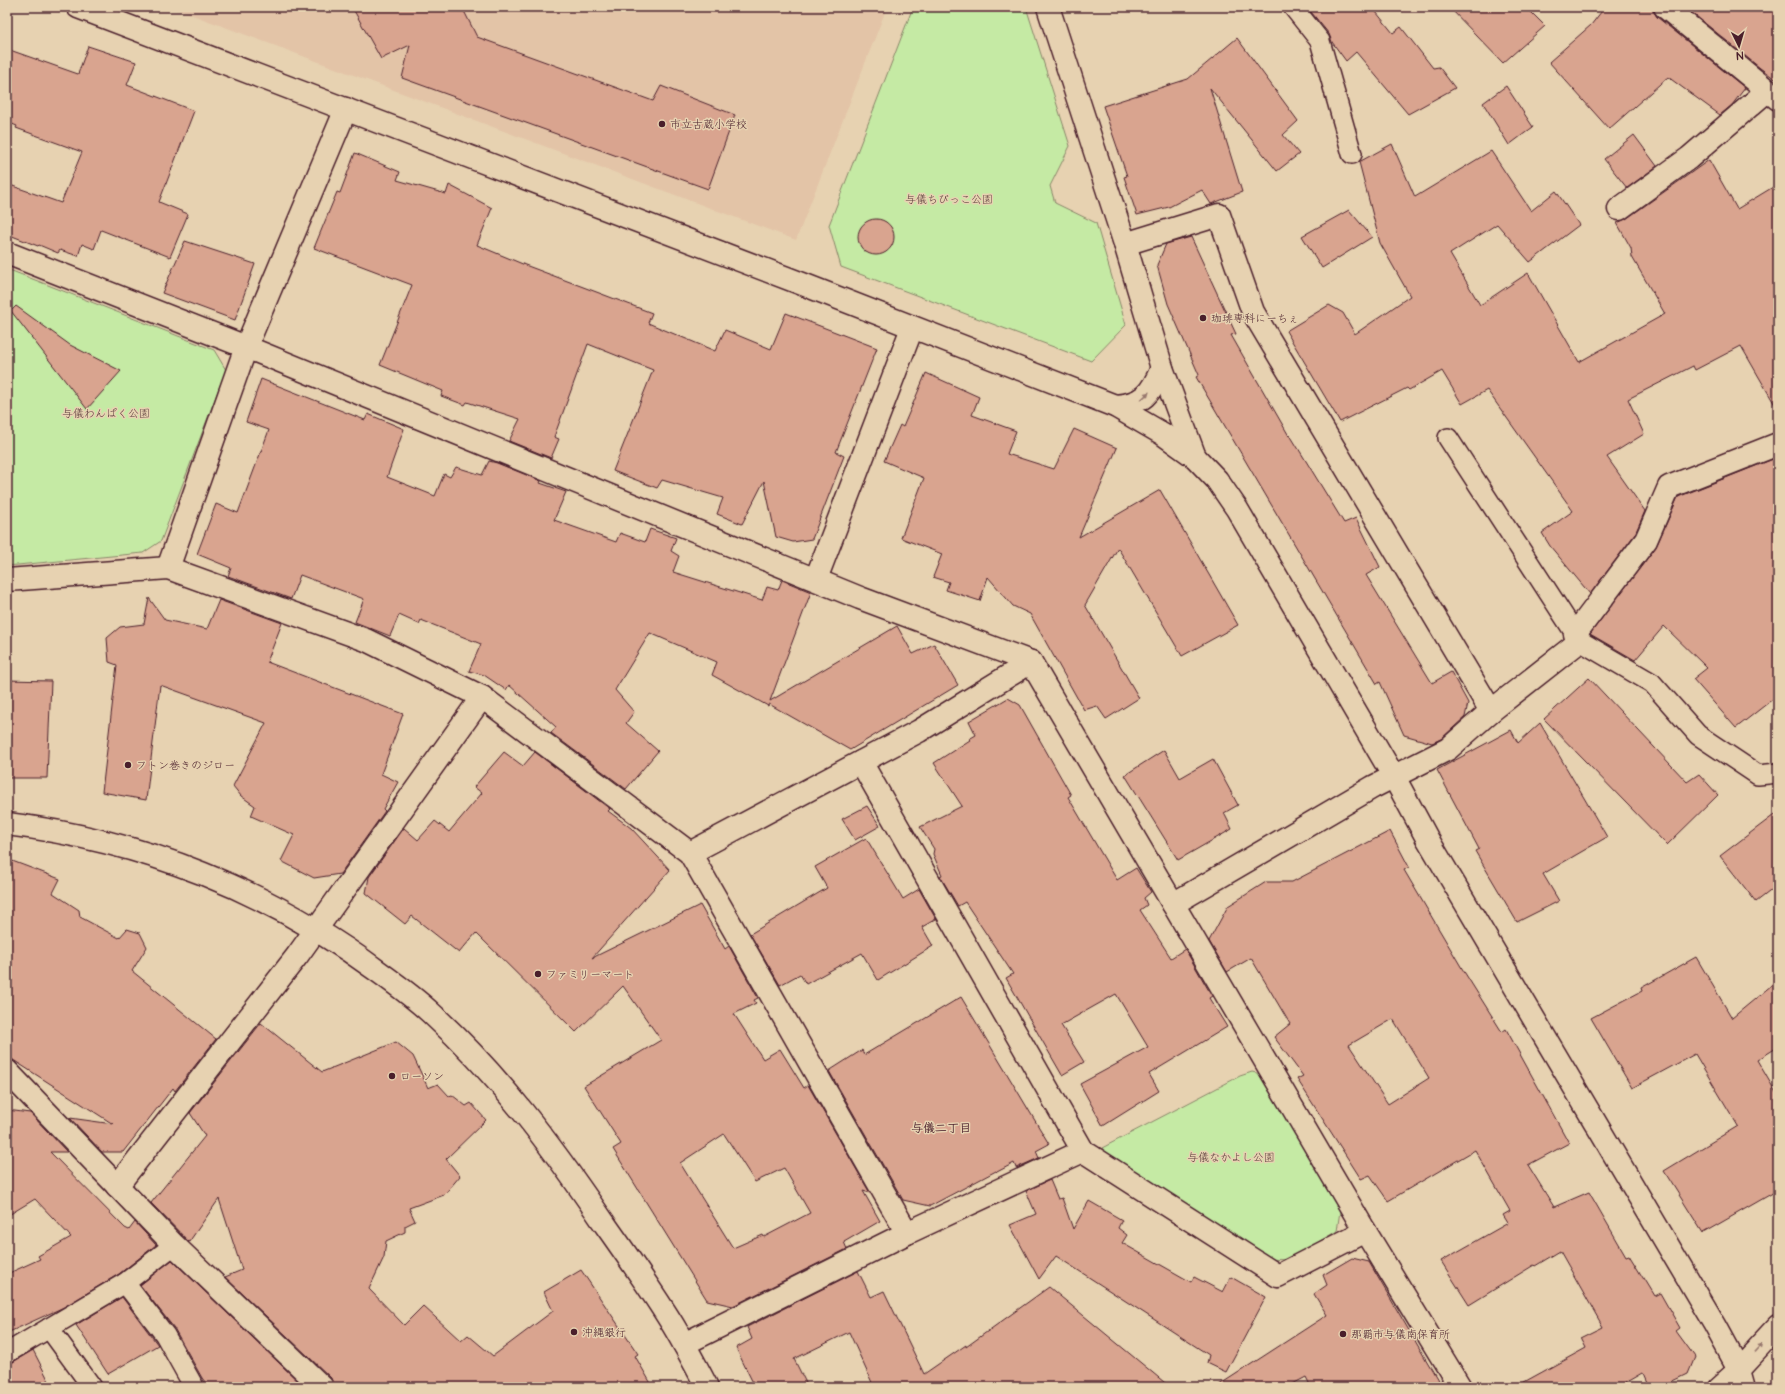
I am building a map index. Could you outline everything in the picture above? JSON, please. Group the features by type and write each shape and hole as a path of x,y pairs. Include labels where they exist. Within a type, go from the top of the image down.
{"street":[{"path":"78,7 805,285 1114,406 1156,430 1195,457 1217,480 1237,509 1394,777 1431,845 1711,1318 1741,1378"},
{"path":"1048,7 1125,244 1162,368 1195,457"},
{"path":"1619,209 1773,95 1665,7"},
{"path":"168,568 246,347 346,109"},
{"path":"1125,244 1220,215 1253,312 1491,711"},
{"path":"7,253 246,347 860,598 1031,662 1365,1231 1460,1387"},
{"path":"816,579 912,328"},
{"path":"1114,406 1130,405 1141,400 1155,386 1162,368"},
{"path":"1173,904 1373,787 1448,749 1578,637 1646,540 1669,487 1778,444"},
{"path":"7,580 168,568 366,640 482,697 690,853 907,1233"},
{"path":"690,853 919,731 1031,662"},
{"path":"117,1186 316,929 482,697"},
{"path":"861,762 1083,1151 1278,1276 1365,1231"},
{"path":"7,824 61,832 100,840 157,856 244,890 316,929 352,952 430,1012 504,1087 580,1187 660,1305 684,1344 707,1387"},
{"path":"7,1071 174,1245 322,1387"},
{"path":"684,1344 907,1233 1083,1151"},
{"path":"1719,1387 1741,1378 1778,1327"}],"lane":[{"path":"1293,7 1320,41 1352,154"},
{"path":"1448,438 1578,637 1652,683 1698,735 1758,775 1778,773"},
{"path":"7,1353 125,1283 174,1245"},
{"path":"125,1283 165,1335 194,1387"},
{"path":"49,1328 92,1387"}],"shaded area":[{"name":"市立古蔵小学校","path":"171,7 887,7 796,240"}],"green space":[{"name":"与儀ちびっこ公園","path":"913,7 1026,7 1070,146 1050,186 1055,203 1096,223 1126,325 1091,361 841,267 829,225"},
{"name":"与儀わんぱく公園","path":"7,269 214,350 226,370 161,541 143,553 7,566"},
{"name":"与儀なかよし公園","path":"1252,1072 1261,1074 1340,1211 1337,1231 1288,1260 1267,1259 1113,1165 1102,1148 1240,1076"}],"building":[{"path":"352,7 462,7 477,37 653,101 661,86 735,115 708,189 402,78 410,45 381,59"},
{"path":"1307,7 1372,7 1393,33 1401,27 1433,68 1439,67 1455,88 1408,114 1356,52 1346,61 1332,42 1329,34"},
{"path":"1449,7 1526,7 1545,26 1503,63"},
{"path":"1605,7 1653,7 1657,17 1745,88 1732,105 1720,115 1668,77 1609,129 1549,62 1591,25"},
{"path":"1685,7 1778,7 1778,81 1760,68"},
{"path":"1237,38 1298,121 1283,135 1299,154 1277,171 1210,88 1242,192 1211,204 1202,190 1169,207 1137,215 1124,177 1127,176 1103,106 1188,79"},
{"path":"88,46 136,62 127,85 194,111 159,202 188,214 170,257 101,230 94,249 82,244 78,256 60,250 58,253 7,234 7,184 61,203 82,152 16,128 17,126 7,122 7,49 78,74"},
{"path":"1506,86 1533,127 1509,145 1483,103"},
{"path":"1634,135 1657,166 1627,188 1604,159"},
{"path":"1392,144 1415,197 1491,151 1531,211 1556,191 1579,225 1530,262 1497,224 1450,254 1480,305 1528,273 1579,362 1665,314 1632,257 1631,248 1617,223 1626,219 1709,160 1737,209 1778,184 1778,410 1741,346 1695,370 1693,366 1628,399 1644,434 1607,457 1645,511 1635,534 1590,594 1550,546 1542,533 1573,511 1487,390 1462,404 1442,371 1409,390 1407,388 1340,422 1286,331 1329,305 1343,313 1355,334 1410,296 1380,243 1359,162"},
{"path":"355,153 400,172 397,180 446,194 449,185 492,208 477,245 525,265 652,313 648,323 715,351 725,330 771,349 786,313 877,348 836,452 844,456 812,539 793,542 776,537 764,481 742,524 717,514 723,498 662,480 657,488 613,471 653,370 588,344 554,437 559,439 551,458 509,441 520,419 467,402 465,405 441,396 443,391 380,365 412,285 314,248 337,192 340,193"},
{"path":"1349,210 1372,237 1322,268 1302,236"},
{"path":"879,219 889,224 893,230 893,244 889,250 883,254 873,255 863,250 859,244 858,234 863,224 869,220"},
{"path":"1191,237 1236,334 1231,335 1289,436 1290,435 1344,523 1356,518 1380,567 1366,575 1432,683 1451,672 1468,703 1465,717 1441,739 1432,743 1404,735 1380,682 1377,684 1196,377 1199,375 1168,304 1157,265 1166,244"},
{"path":"185,241 255,264 235,320 162,293"},
{"path":"16,306 70,345 121,371 87,409 11,311"},
{"path":"926,373 979,397 972,415 1016,431 1007,454 1054,469 1074,429 1117,448 1079,537 1160,490 1238,625 1182,656 1118,548 1085,605 1139,698 1106,719 1097,706 1084,710 1030,614 1013,606 988,577 980,601 946,590 949,582 933,577 942,554 901,538 924,478 884,461 900,425 903,427"},
{"path":"261,379 365,420 368,414 404,429 387,477 435,496 444,474 450,477 456,467 482,475 489,461 497,463 541,481 540,483 566,492 554,520 616,542 620,533 645,542 650,529 676,538 671,551 679,556 673,572 762,600 767,587 778,590 782,580 811,592 770,701 897,626 913,654 934,644 958,685 850,750 769,704 768,706 712,675 717,662 650,633 615,690 634,712 626,723 658,751 626,789 551,733 556,727 509,685 506,690 484,675 469,671 481,644 421,620 419,624 399,615 390,636 355,622 364,599 300,575 291,599 228,576 231,568 197,554 216,504 238,513 269,430 246,422"},
{"path":"1778,457 1778,695 1736,728 1693,679 1707,668 1664,626 1635,660 1590,634 1656,547 1678,497"},
{"path":"149,598 165,620 207,629 219,600 282,623 267,662 403,714 381,774 398,782 383,809 385,811 340,874 314,878 281,861 294,835 251,816 255,806 241,796 233,786 266,723 160,685 146,800 102,792 117,665 109,662 107,638 120,627 144,624"},
{"path":"1589,678 1687,782 1699,774 1718,795 1667,845 1544,719"},
{"path":"7,680 51,681 47,778 7,778"},
{"path":"1008,698 1020,705 1071,795 1068,797 1117,880 1136,868 1151,892 1144,898 1147,905 1140,910 1171,958 1185,949 1212,996 1209,998 1227,1027 1149,1074 1159,1091 1103,1126 1080,1084 1148,1047 1116,994 1061,1025 1084,1062 1062,1075 1006,978 1013,974 965,902 958,906 940,876 942,875 933,854 934,849 920,827 962,806 934,763 976,735 969,721"},
{"path":"1540,723 1607,837 1543,874 1559,901 1517,922 1475,851 1479,849 1437,770 1511,730 1518,743"},
{"path":"1164,750 1180,778 1213,759 1238,805 1224,813 1232,829 1178,860 1125,775"},
{"path":"504,752 523,766 535,752 610,809 608,811 631,828 670,870 592,958 700,905 725,949 729,946 758,998 754,1000 756,1003 734,1014 763,1059 780,1049 804,1088 808,1085 870,1193 863,1191 880,1221 844,1242 847,1249 733,1306 707,1300 613,1149 621,1144 584,1086 661,1040 623,986 576,1032 476,933 459,953 412,916 405,924 366,893 369,877 404,828 418,840 435,821 449,832 482,793 474,787","holes":["724,1134 755,1182 784,1168 810,1213 764,1237 763,1235 733,1248 680,1163"]},
{"path":"867,806 880,826 855,840 842,819"},
{"path":"1778,812 1778,885 1756,902 1720,856"},
{"path":"1390,831 1409,867 1404,870 1463,970 1502,1032 1506,1029 1569,1143 1528,1165 1554,1207 1589,1192 1626,1256 1629,1255 1654,1296 1660,1293 1680,1328 1676,1331 1695,1357 1688,1374 1661,1387 1648,1387 1642,1373 1618,1387 1515,1387 1586,1348 1581,1338 1603,1327 1560,1251 1535,1266 1534,1265 1469,1305 1441,1261 1508,1223 1503,1215 1510,1211 1475,1150 1388,1201 1370,1175 1361,1179 1297,1079 1303,1076 1274,1037 1290,1024 1251,958 1227,972 1209,941 1228,906 1266,882 1292,882","holes":["1393,1019 1429,1078 1388,1104 1349,1045"]},
{"path":"866,838 903,899 919,889 936,919 922,927 933,946 878,980 862,953 806,984 800,974 780,985 750,934 827,888 815,867"},
{"path":"7,859 60,879 53,893 79,910 80,917 119,938 127,929 140,933 147,947 132,971 216,1039 175,1091 173,1088 123,1152 102,1152 70,1118 113,1124 7,1056"},
{"path":"1696,957 1732,1018 1778,980 1778,1047 1757,1060 1778,1096 1778,1190 1703,1233 1664,1171 1738,1126 1695,1054 1632,1088 1591,1018 1642,991 1641,988"},
{"path":"961,997 1049,1144 1036,1151 1039,1158 1016,1168 1014,1163 930,1206 903,1200 829,1071 862,1050 864,1055"},
{"path":"261,1023 322,1072 396,1042 413,1056 428,1088 438,1084 449,1096 452,1095 466,1106 471,1103 486,1120 446,1159 460,1176 444,1195 409,1208 415,1221 405,1226 405,1232 386,1241 384,1257 369,1289 404,1325 423,1306 461,1341 468,1335 493,1356 553,1311 544,1292 581,1270 638,1354 635,1356 653,1387 334,1387 331,1378 225,1277 242,1270 219,1199 189,1242 151,1203 205,1136 190,1113"},
{"path":"7,1110 30,1113 67,1152 50,1152 125,1228 129,1230 135,1222 156,1245 119,1274 64,1307 7,1333 7,1274 40,1259 38,1256 71,1237 35,1199 7,1216"},
{"path":"1050,1180 1058,1199 1062,1198 1073,1229 1089,1201 1122,1220 1118,1228 1127,1235 1122,1243 1191,1282 1194,1277 1223,1292 1231,1277 1266,1297 1226,1372 1207,1363 1209,1355 1056,1256 1039,1279 1010,1225 1036,1214 1026,1191"},
{"path":"1352,1258 1369,1262 1442,1387 1311,1387 1306,1377 1287,1387 1216,1387 1327,1315 1314,1294 1327,1285 1323,1275"},
{"path":"172,1260 304,1387 209,1387 202,1378 174,1328 140,1285"},
{"path":"858,1271 871,1297 884,1291 924,1374 966,1345 966,1347 1049,1287 1170,1387 874,1387 849,1332 794,1359 808,1387 755,1387 736,1348 752,1339 747,1327"},
{"path":"122,1297 158,1345 108,1374 76,1325"},
{"path":"33,1350 52,1387 7,1387 7,1364"}],"place":[{"name":"市立古蔵小学校","path":"662,124"},
{"name":"珈琲専科にーちぇ","path":"1203,318"},
{"name":"フトン巻きのジロー","path":"128,765"},
{"name":"ファミリーマート","path":"538,974"},
{"name":"ローソン","path":"392,1076"},
{"name":"沖縄銀行","path":"574,1332"},
{"name":"那覇市与儀南保育所","path":"1343,1334"}],"district":[{"name":"与儀二丁目","path":"941,1128"}]}
